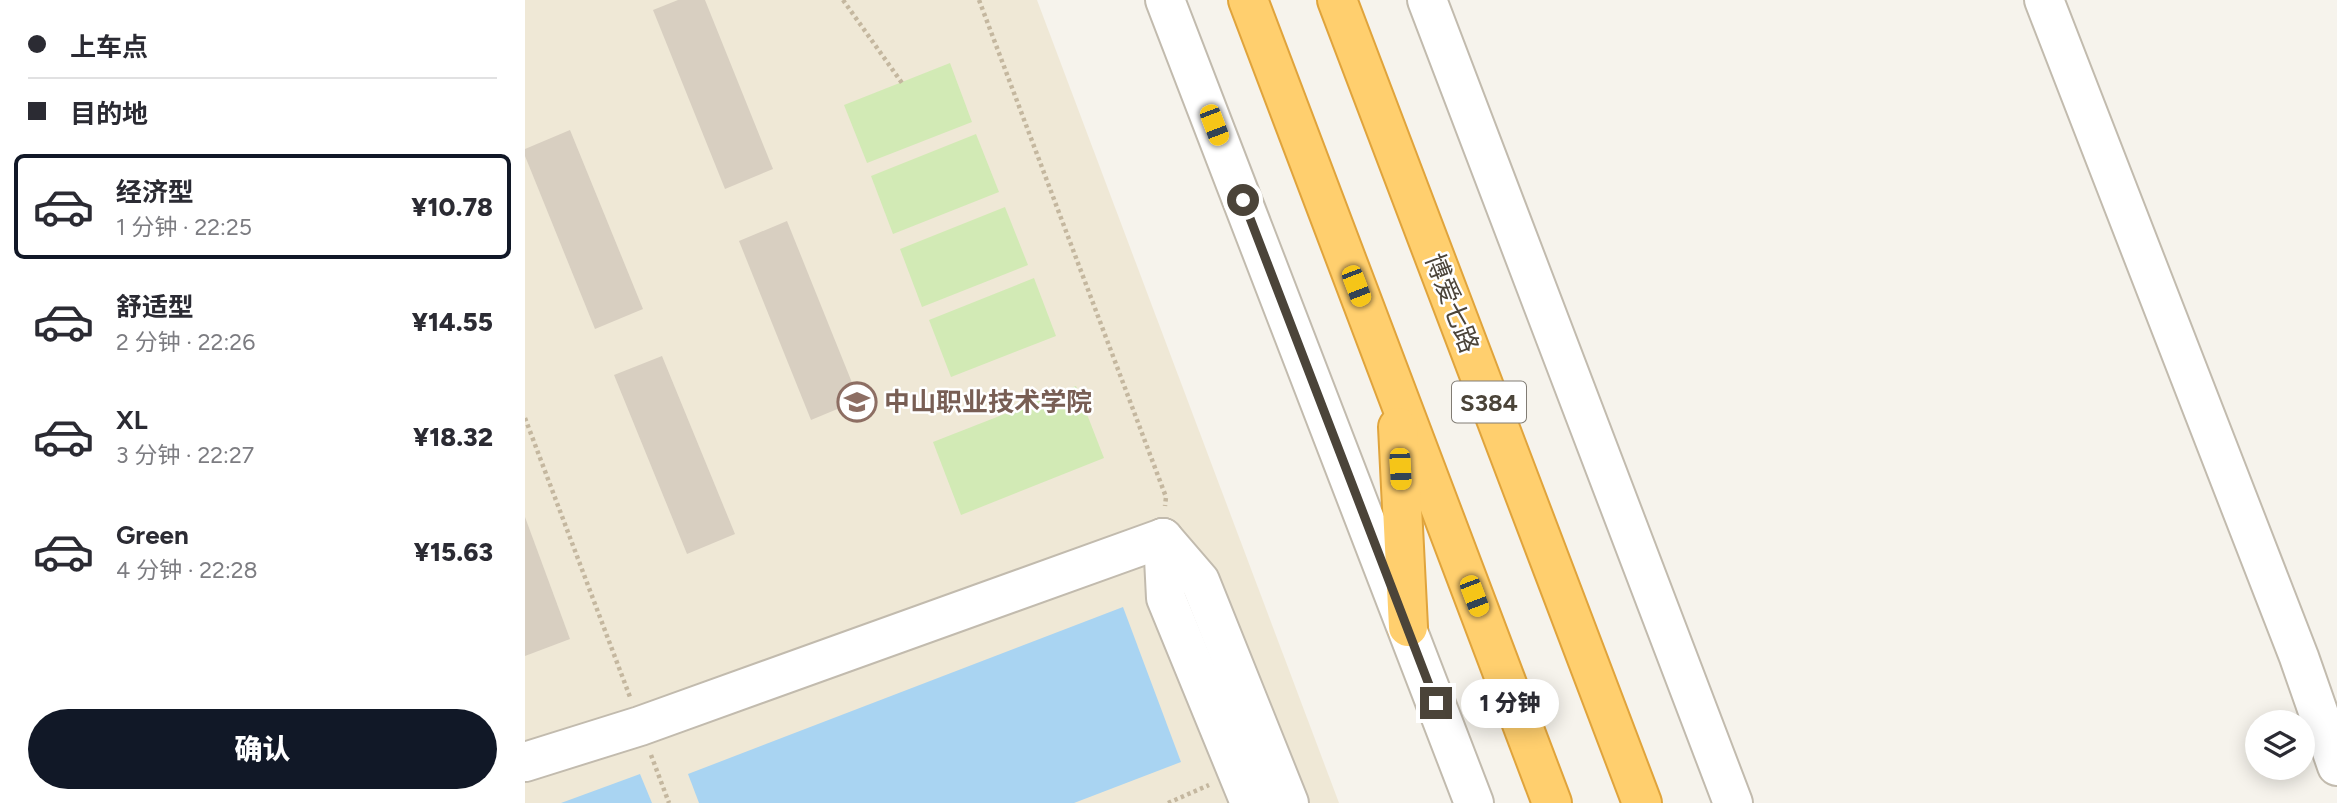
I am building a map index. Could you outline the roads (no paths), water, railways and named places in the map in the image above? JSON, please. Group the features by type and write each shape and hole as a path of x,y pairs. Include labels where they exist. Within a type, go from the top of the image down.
{"highway":[{"path":"1248,0 1552,803"},
{"name":"博爱七路","path":"1337,0 1642,803"},
{"path":"1396,390 1408,627"}],"street":[{"path":"1165,0 1474,803"},
{"path":"1427,0 1733,803"},
{"path":"2044,0 2299,657 2337,766"},
{"path":"525,762 641,726 1163,538"},
{"path":"1163,538 1166,598 1244,788"},
{"path":"1163,538 1200,581 1289,803"}],"water":[{"path":"1123,607 1181,762 1074,803 699,803 688,774"},
{"path":"640,774 652,803 561,803"}],"place":[{"name":"中山职业技术学院","path":"857,402"}]}
